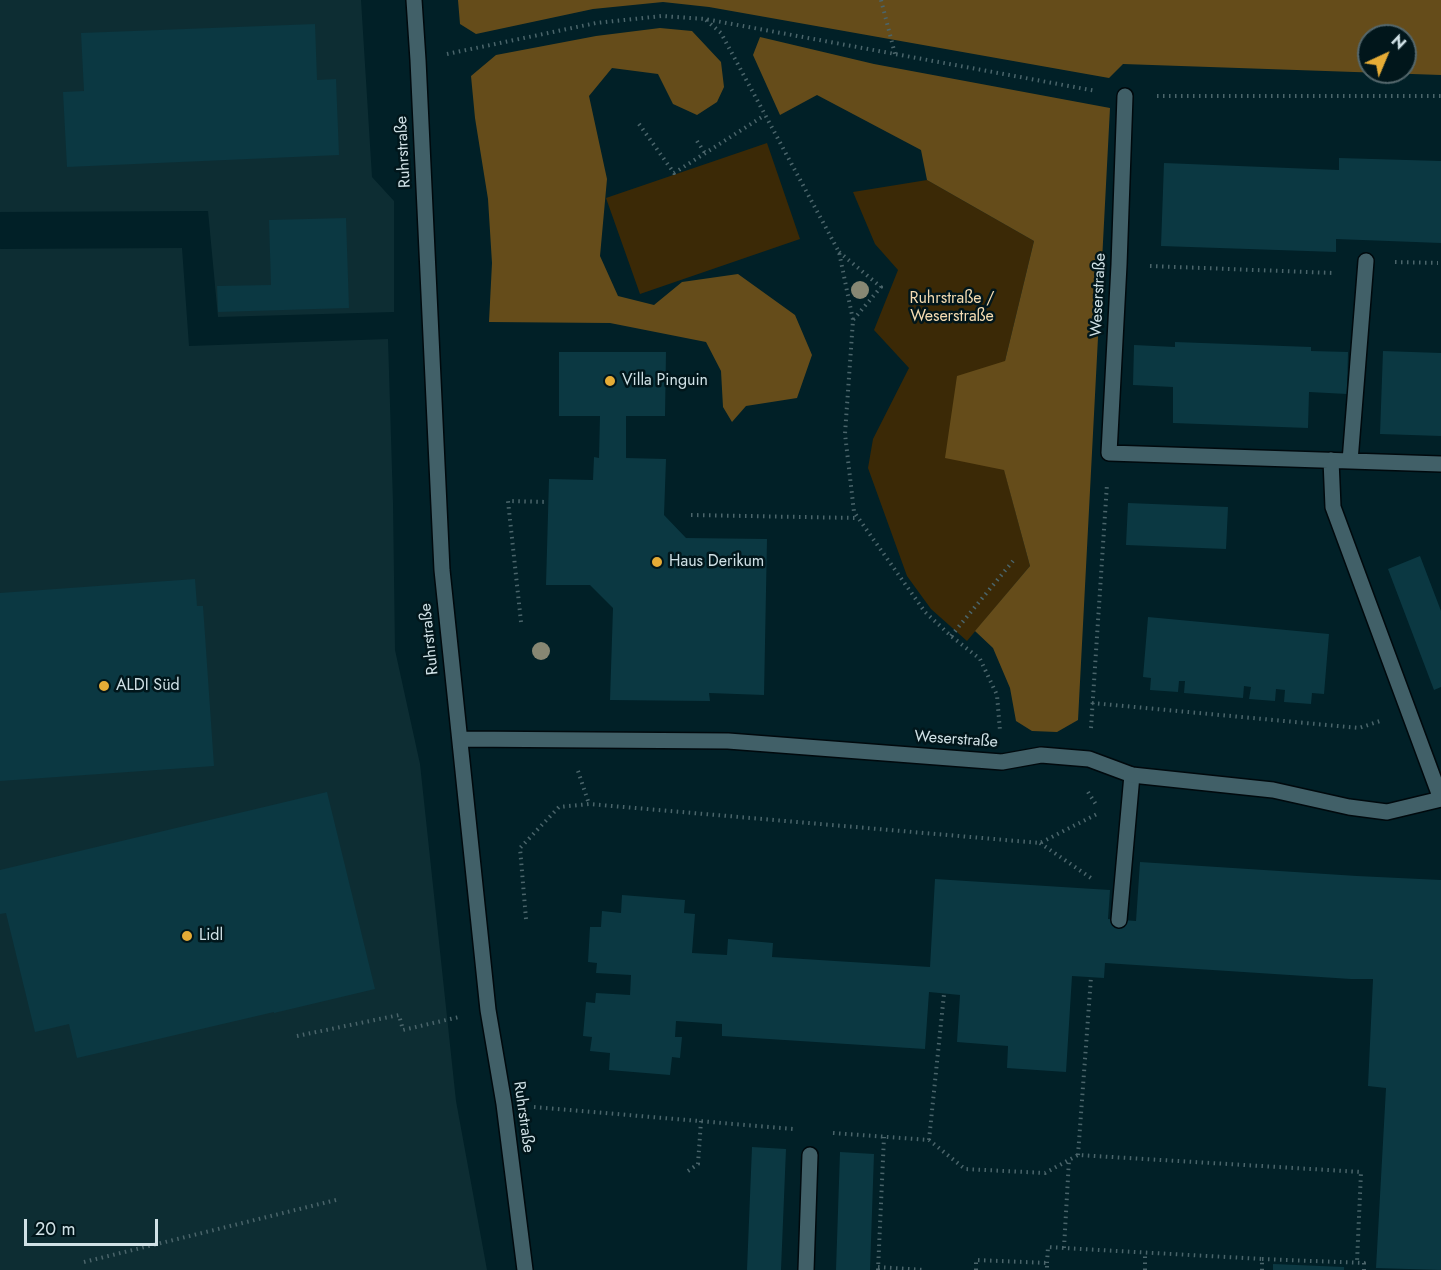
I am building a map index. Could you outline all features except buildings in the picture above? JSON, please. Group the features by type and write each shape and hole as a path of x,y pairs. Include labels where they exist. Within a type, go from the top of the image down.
{"street":[{"name":"Ruhrstraße","path":"414,0 442,570 488,1010 504,1104 525,1270"},
{"name":"Weserstraße","path":"1109,453 1125,96"},
{"path":"1350,461 1366,261"},
{"path":"1109,453 1441,464"},
{"name":"Weserstraße","path":"460,739 728,741 1002,762 1041,756 1089,759 1132,775 1273,790 1349,807 1387,812 1441,799 1333,507 1331,460"},
{"path":"1119,920 1132,775"},
{"path":"806,1270 810,1155"}],"path":[{"path":"881,0 895,54"},
{"path":"418,60 596,23 662,16 705,19 1125,96 1441,96"},
{"path":"705,19 722,33 838,252 853,320 845,434 854,512 926,612 951,636 981,659 997,695 1002,762"},
{"path":"639,124 674,173 765,115"},
{"path":"696,141 705,153"},
{"path":"838,252 881,287 853,320"},
{"path":"1119,265 1336,273 1358,260 1438,263"},
{"path":"1089,759 1109,453"},
{"path":"521,622 508,501 548,502"},
{"path":"691,515 857,518"},
{"path":"951,636 1013,561"},
{"path":"1092,703 1359,728 1409,712"},
{"path":"526,919 520,848 559,807 589,804 1040,843 1097,882"},
{"path":"1040,843 1101,812"},
{"path":"1078,1155 1091,977"},
{"path":"929,1140 944,994"},
{"path":"297,1036 399,1016 403,1030 488,1010"},
{"path":"504,1104 800,1130"},
{"path":"688,1171 698,1164 701,1121"},
{"path":"832,1133 929,1140 965,1168 1045,1173 1078,1155 1361,1172 1357,1262"},
{"path":"884,1137 878,1269 924,1270"},
{"path":"1064,1248 1068,1160"},
{"path":"84,1262 336,1200"},
{"path":"1047,1270 1048,1247 1357,1262 1364,1263 1364,1270"},
{"path":"1145,1252 1145,1270"},
{"path":"1262,1259 1262,1270"},
{"path":"976,1270 976,1260 1047,1263"}],"shaded area":[{"path":"0,0 361,0 372,177 394,201 394,312 218,317 208,211 0,212"},
{"path":"458,0 1441,0 1441,75 1417,74 1417,24 1357,24 1357,72 1123,64 1109,78 709,7 663,2 593,9 476,34 460,24"},
{"path":"660,28 692,31 721,62 724,87 717,102 697,115 673,104 658,74 612,68 589,96 607,179 600,256 618,296 654,305 682,282 738,274 795,315 812,355 797,398 746,406 732,422 723,407 721,371 706,342 610,323 489,322 492,263 488,199 471,76 496,55 596,36"},
{"path":"760,37 874,64 1110,108 1078,720 1057,732 1032,731 1016,721 1010,688 993,648 975,631 1030,566 1004,470 945,458 957,376 1005,361 1034,241 927,180 921,150 817,95 780,115 753,55"},
{"path":"182,248 189,346 388,339 395,650 420,764 456,1101 487,1270 0,1270 0,249"}],"green space":[{"path":"767,143 800,239 640,294 606,198"},
{"name":"Ruhrstraße / Weserstraße","path":"927,180 1034,241 1005,361 1004,469 1030,566 967,641 931,609 907,576 868,468 873,439 909,368 874,330 898,270 875,244 853,192"}],"place":[{"name":"Villa Pinguin","path":"610,381"},
{"name":"Haus Derikum","path":"657,562"},
{"name":"ALDI Süd","path":"104,686"},
{"name":"Lidl","path":"187,936"}]}
